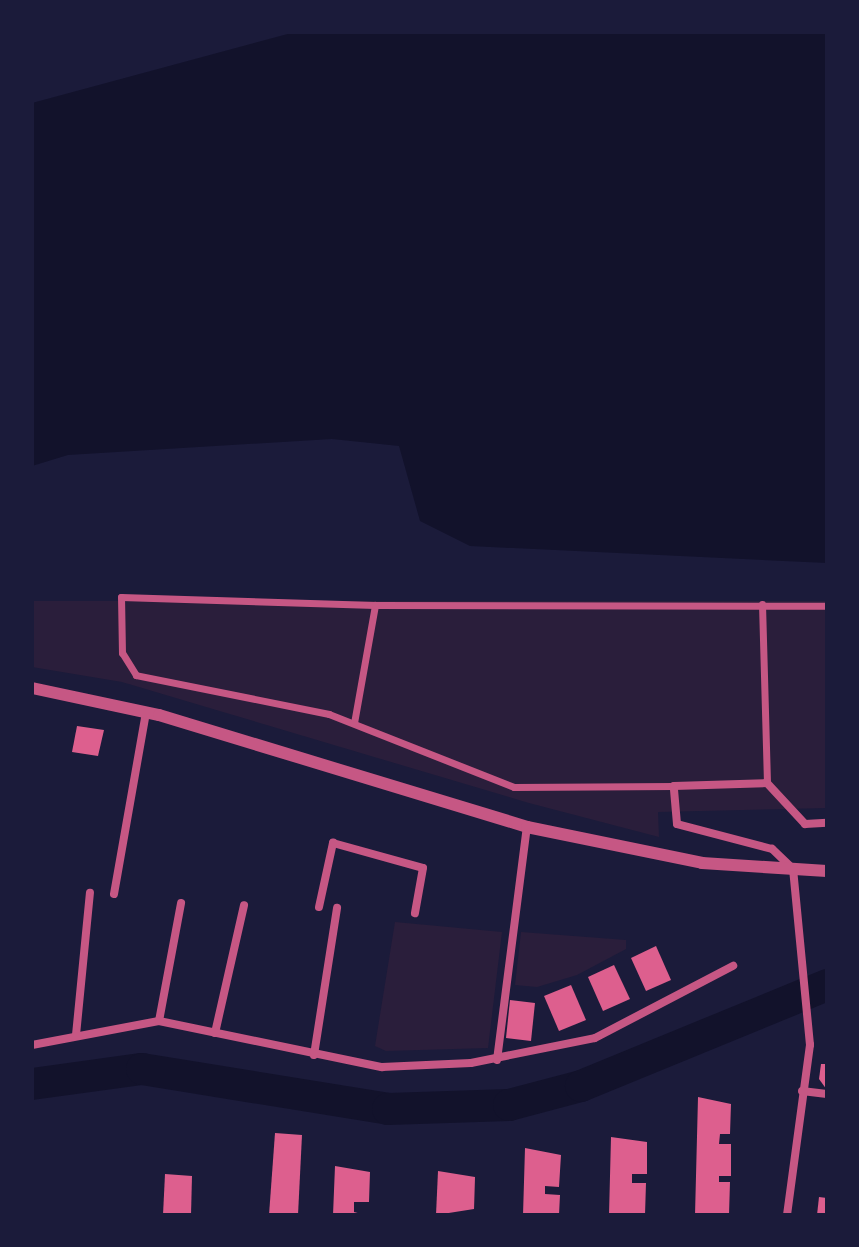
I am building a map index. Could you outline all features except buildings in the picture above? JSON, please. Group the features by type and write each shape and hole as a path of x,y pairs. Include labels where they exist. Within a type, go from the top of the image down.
{"street":[{"path":"767,783 514,787 354,723 136,675 122,653 121,597 375,605 827,606"},
{"path":"762,604 767,783 805,824 827,823"},
{"path":"354,723 375,605"},
{"path":"32,688 146,713 527,827 702,863 827,871"},
{"path":"114,894 146,713"},
{"path":"674,786 677,824 772,849 793,869 810,1045 787,1215"},
{"path":"497,1060 527,827"},
{"path":"319,907 333,843 423,868 415,913"},
{"path":"76,1035 90,893"},
{"path":"159,1021 181,903"},
{"path":"215,1033 244,905"},
{"path":"314,1055 337,908"},
{"path":"32,1045 159,1021 382,1067 497,1060 595,1038 733,966"},
{"path":"802,1091 827,1094"}],"shaded area":[{"path":"295,32 827,32 827,563 470,546 420,521 399,446 332,439 68,455 32,466 32,103"},
{"path":"32,601 827,601 827,808 658,812 659,837 529,803 122,682 32,667"},
{"path":"395,922 502,932 488,1048 386,1051 375,1046"},
{"path":"521,932 626,940 626,949 577,975 537,987 515,985"}],"waterway":[{"path":"32,1084 142,1069 388,1109 509,1105 581,1086 827,985"}]}
